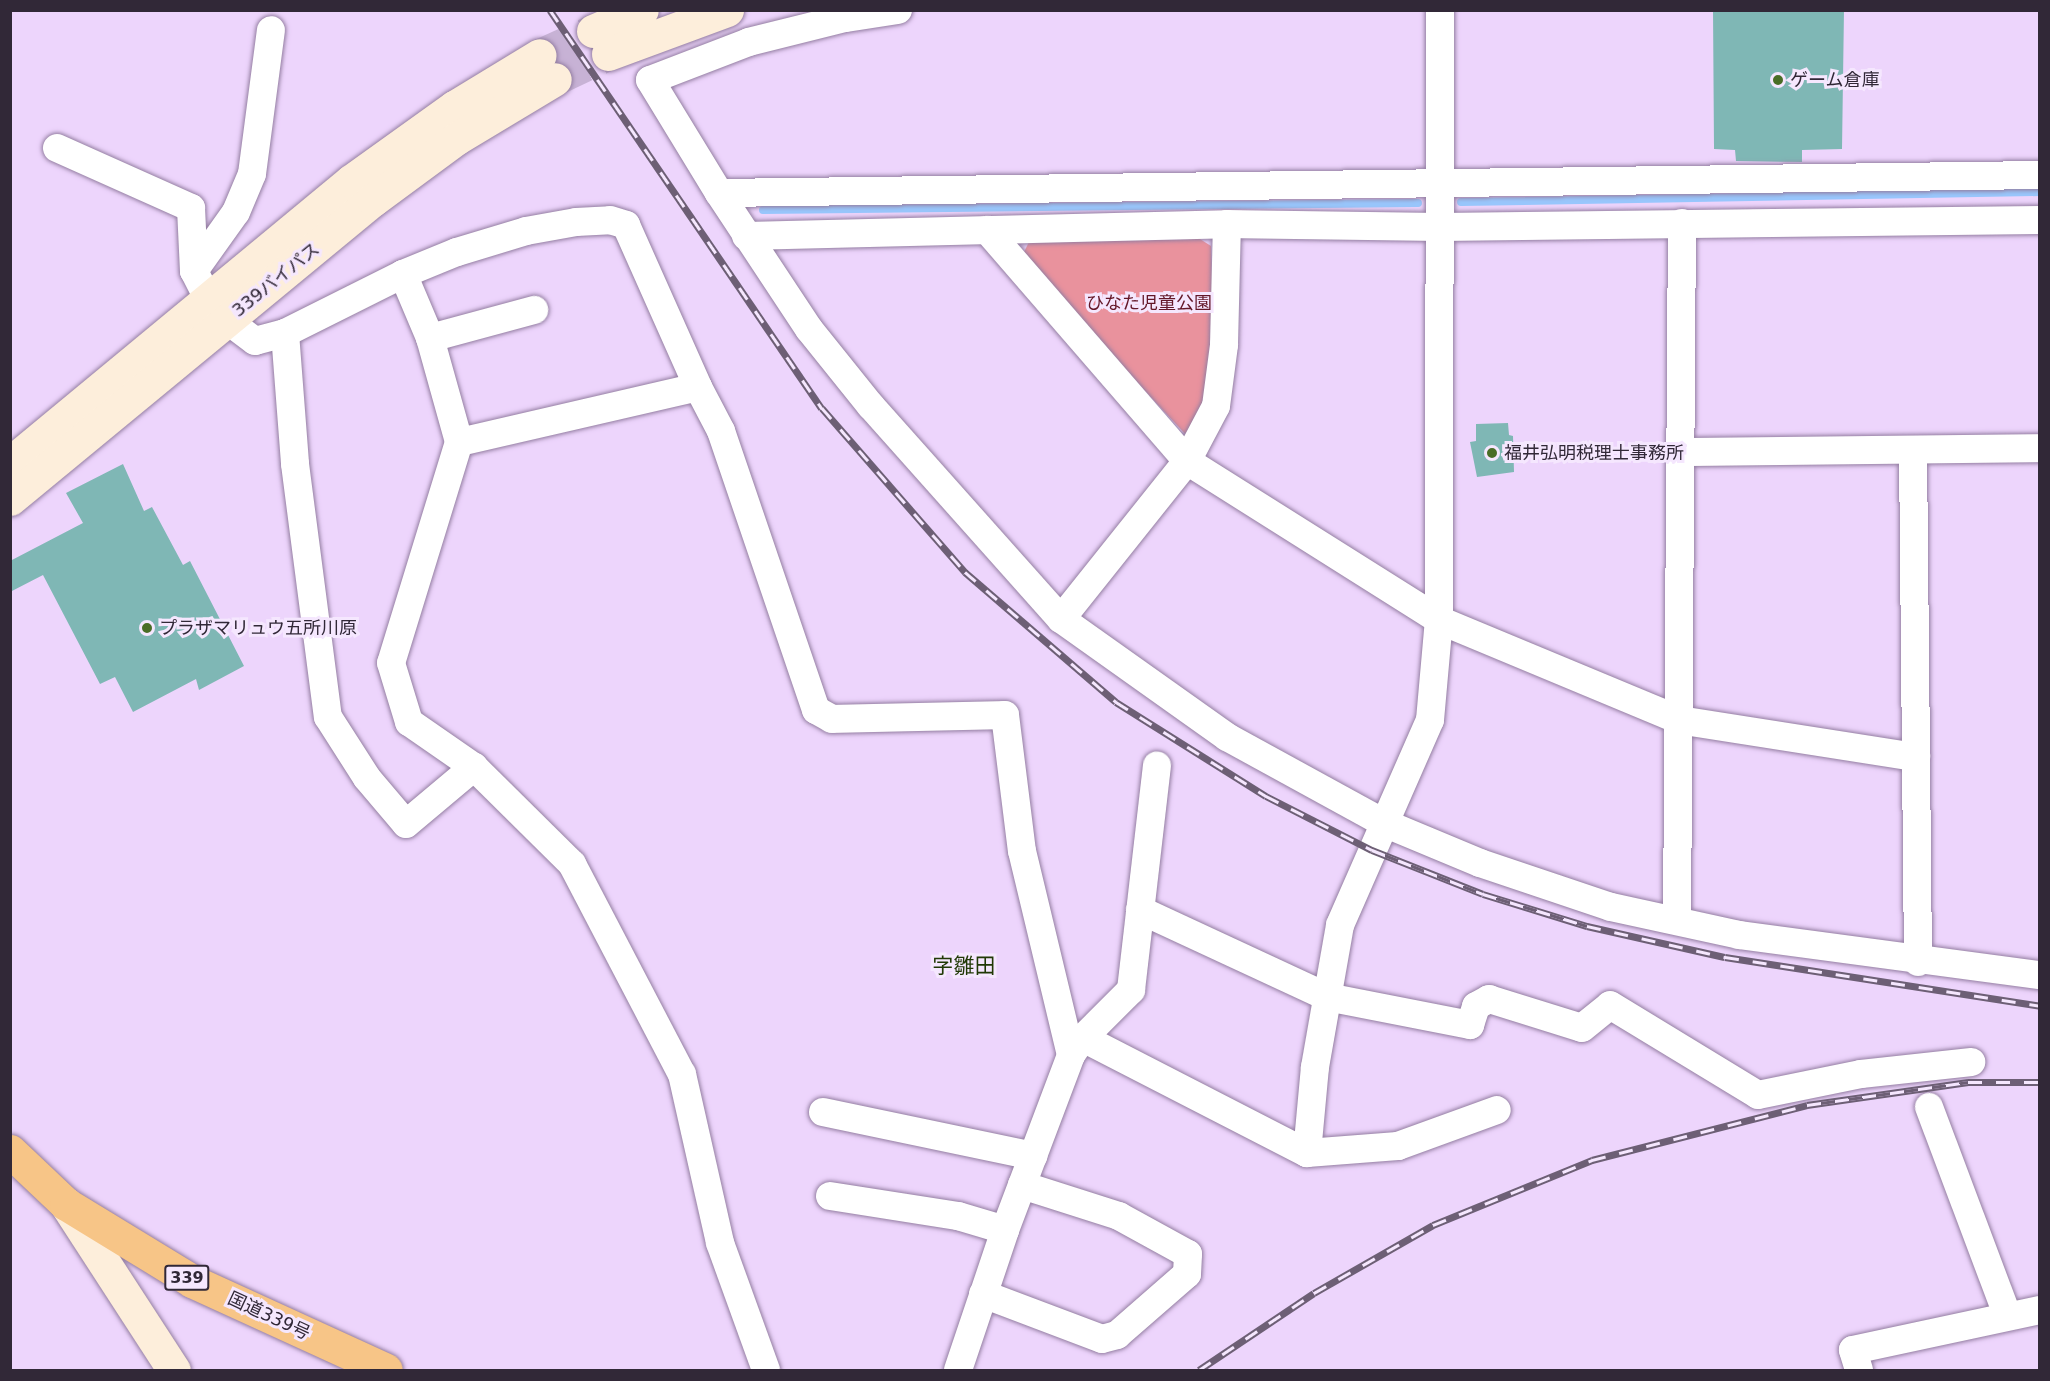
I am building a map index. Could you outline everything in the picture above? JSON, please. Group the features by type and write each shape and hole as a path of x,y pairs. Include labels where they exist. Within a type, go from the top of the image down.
{"highway":[{"name":"国道339号","path":"10,1150 66,1204 192,1281 386,1371"}],"street":[{"path":"642,10 600,42 728,10"},
{"path":"898,10 845,18 749,42 650,80 746,236 809,329 871,406 1061,619 1227,737 1384,823 1524,879 1611,907 1739,935 1918,962 2040,975"},
{"path":"1307,1152 1315,1067 1340,925 1430,720 1439,620 1440,10"},
{"path":"194,271 236,212 252,174 271,30"},
{"name":"339バイパス","path":"10,499 218,310 432,157 548,67"},
{"path":"57,148 191,208 194,271 218,310 255,340 285,333 402,274 526,231 610,220 626,225 698,387 721,431 816,710 832,719 1005,715 1022,851 1077,1047 1307,1152 1398,1146 1497,1110"},
{"path":"719,193 2040,175"},
{"path":"746,236 1227,224 1440,227 2040,220"},
{"path":"1677,920 1682,223"},
{"path":"1061,619 1187,460 1216,406 1224,345 1227,224"},
{"path":"987,230 1187,460 1439,620 1679,720 1916,757"},
{"path":"402,274 430,338 459,442 391,663 409,722 474,767 572,864 682,1074 720,1243 766,1371"},
{"path":"10,463 218,310"},
{"path":"430,338 534,310"},
{"path":"285,333 295,464 328,717 368,778 406,824 474,767"},
{"path":"459,442 698,387"},
{"path":"1681,452 2040,448"},
{"path":"1913,450 1918,962"},
{"path":"958,1371 1005,1230 1077,1047 1131,990 1157,765"},
{"path":"1140,910 1327,998 1470,1025 1476,1005 1489,999 1582,1028 1610,1005 1758,1095 1861,1074 1971,1062"},
{"path":"1929,1107 2007,1315"},
{"path":"823,1112 1033,1156"},
{"path":"983,1294 1102,1339 1117,1335 1187,1274 1188,1254 1119,1216 1022,1185"},
{"path":"830,1196 958,1216 1005,1230"},
{"path":"66,1204 174,1371"},
{"path":"1859,1371 1853,1350 2007,1315 2040,1310"}],"green space":[{"name":"ひなた児童公園","path":"1200,239 1211,246 1214,345 1204,401 1188,437 1021,258 1029,242"}],"building":[{"name":"ゲーム倉庫","path":"1713,10 1844,10 1842,149 1802,150 1802,162 1736,161 1735,150 1714,149"},
{"name":"福井弘明税理士事務所","path":"1508,423 1509,435 1513,436 1514,472 1477,477 1470,442 1476,441 1476,424"},
{"name":"プラザマリュウ五所川原","path":"123,464 144,511 152,507 183,565 190,561 244,666 199,690 196,679 133,712 115,677 100,684 43,575 10,592 10,561 83,523 66,493"}],"waterway":[{"path":"1461,202 2040,192"},
{"path":"763,210 1418,203"}],"tunnel":[{"path":"540,55 593,31"},
{"path":"555,79 608,54"}],"railway":[{"path":"550,10 822,408 965,572 1116,702 1266,796 1372,850 1483,894 1587,926 1725,957 2040,1006"},
{"path":"1199,1370 1314,1293 1433,1225 1592,1160 1807,1105 1968,1082 2040,1082"}],"place":[{"name":"ゲーム倉庫","path":"1778,80"},
{"name":"福井弘明税理士事務所","path":"1492,453"},
{"name":"プラザマリュウ五所川原","path":"147,628"}],"district":[{"name":"字雛田","path":"964,966"}]}
